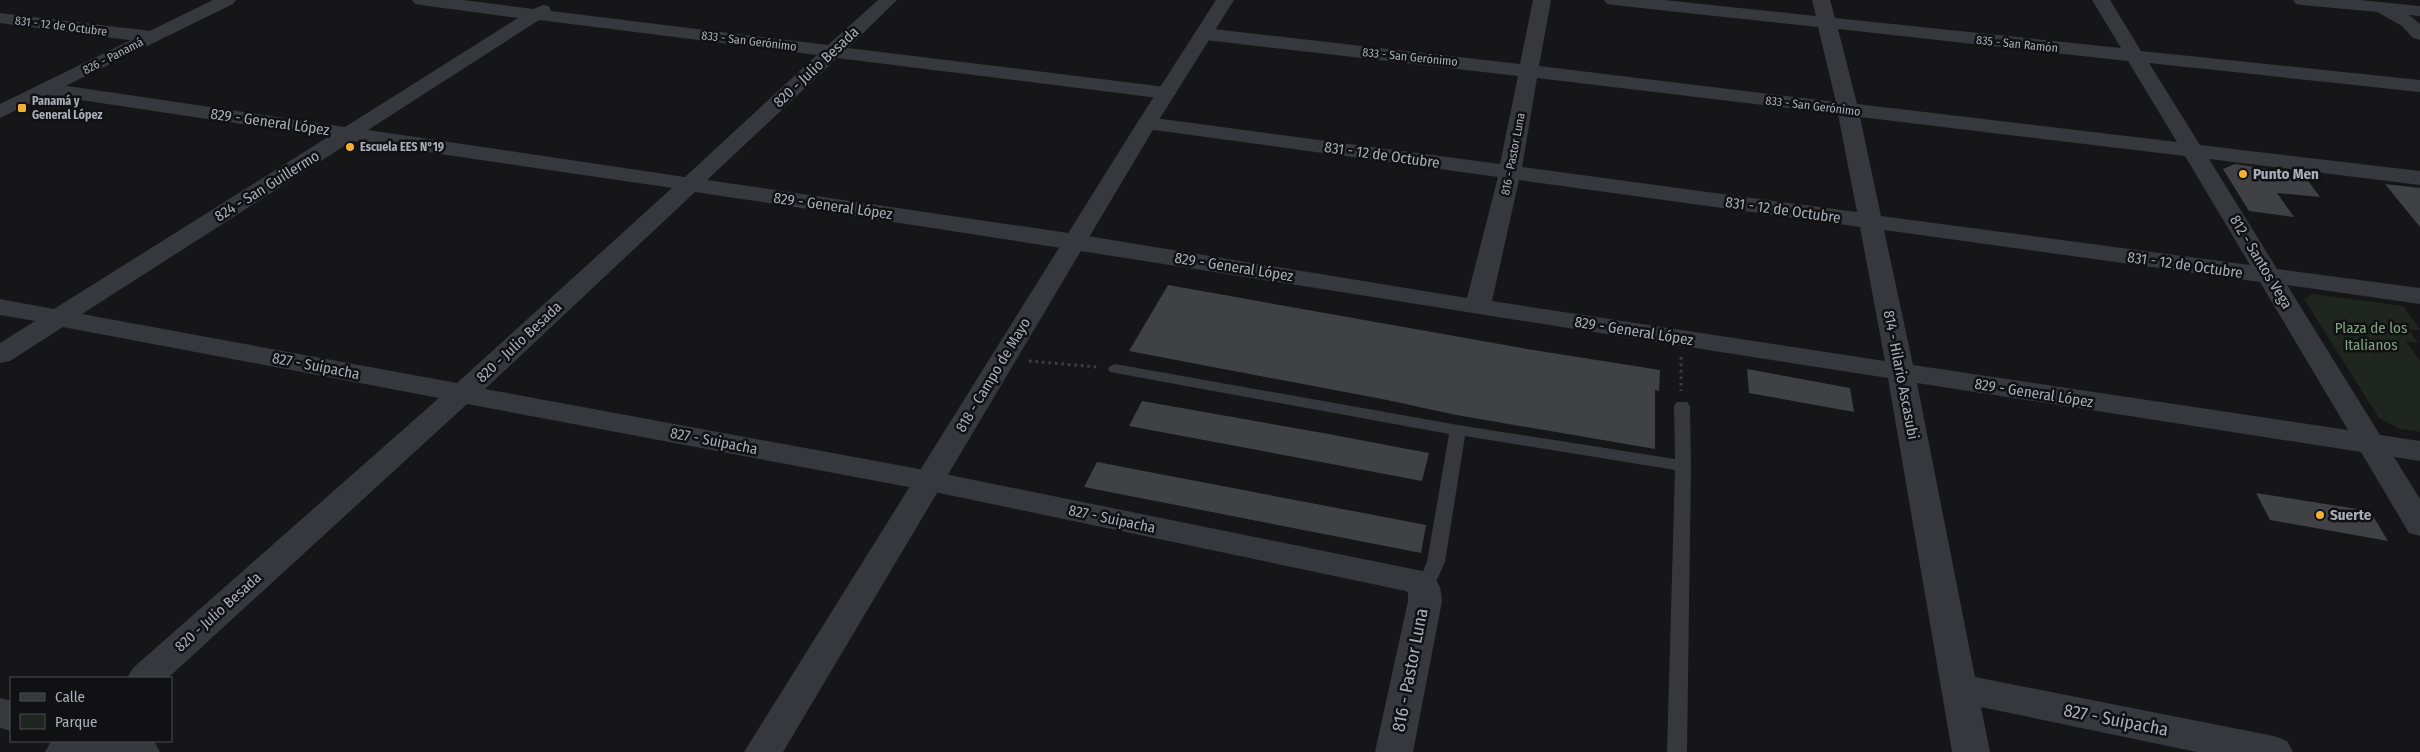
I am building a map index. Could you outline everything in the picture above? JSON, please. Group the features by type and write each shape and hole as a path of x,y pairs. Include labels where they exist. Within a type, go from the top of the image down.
{"street":[{"name":"826 - Panamá","path":"0,112 227,0"},
{"name":"833 - San Gerónimo","path":"421,0 1166,93"},
{"name":"824 - San Guillermo","path":"0,356 559,0"},
{"name":"820 - Julio Besada","path":"146,677 438,413 480,379 686,185 888,0"},
{"name":"818 - Campo de Mayo","path":"763,752 930,481 1002,359 1225,0"},
{"name":"816 - Pastor Luna","path":"1478,307 1510,172 1542,0"},
{"name":"835 - San Ramón","path":"1613,0 1823,12 2135,56 2420,86"},
{"name":"812 - Santos Vega","path":"2101,0 2420,526"},
{"path":"2302,0 2373,4 2420,11"},
{"path":"2373,4 2408,22 2420,34"},
{"name":"814 - Hilario Ascasubi","path":"1823,12 1848,110 1869,222 1901,373 1971,752"},
{"name":"831 - 12 de Octubre","path":"0,18 151,37"},
{"name":"833 - San Gerónimo","path":"1205,34 2420,178"},
{"name":"829 - General López","path":"47,89 686,185 1075,241 1478,307 2420,451"},
{"name":"831 - 12 de Octubre","path":"1147,123 2420,296"},
{"name":"827 - Suipacha","path":"0,307 930,481 1415,581 1425,588"},
{"name":"816 - Pastor Luna","path":"1394,752 1425,601 1425,588"},
{"name":"827 - Suipacha","path":"1958,688 2274,752"},
{"path":"64,752 75,742"},
{"path":"105,742 141,752"}],"lane":[{"path":"1115,369 1458,430 1683,466"},
{"path":"1677,752 1683,466 1682,406"},
{"path":"1425,588 1436,562 1458,430"}],"path":[{"path":"1680,338 1682,406"},
{"path":"1002,359 1115,369"}],"green space":[{"name":"Plaza de los Italianos","path":"2314,294 2403,306 2420,330 2408,329 2418,343 2406,341 2420,361 2420,432 2400,429 2379,418 2304,299"}],"building":[{"path":"2235,164 2303,174 2320,197 2277,193 2294,217 2249,211 2223,169"},
{"path":"2385,184 2420,188 2420,227"},
{"path":"1168,285 1527,349 1660,370 1659,391 1655,390 1655,449 1456,415 1129,351"},
{"path":"1747,369 1850,388 1854,412 1749,393"},
{"path":"1142,401 1429,453 1422,481 1129,426"},
{"path":"1097,462 1426,525 1421,553 1084,487"},
{"name":"Suerte","path":"2256,493 2370,511 2388,541 2270,520"}],"place":[{"name":"Panamá y General López","path":"22,108"},
{"name":"Escuela EES N°19","path":"350,147"},
{"name":"Punto Men","path":"2243,174"},
{"name":"Suerte","path":"2320,515"}]}
